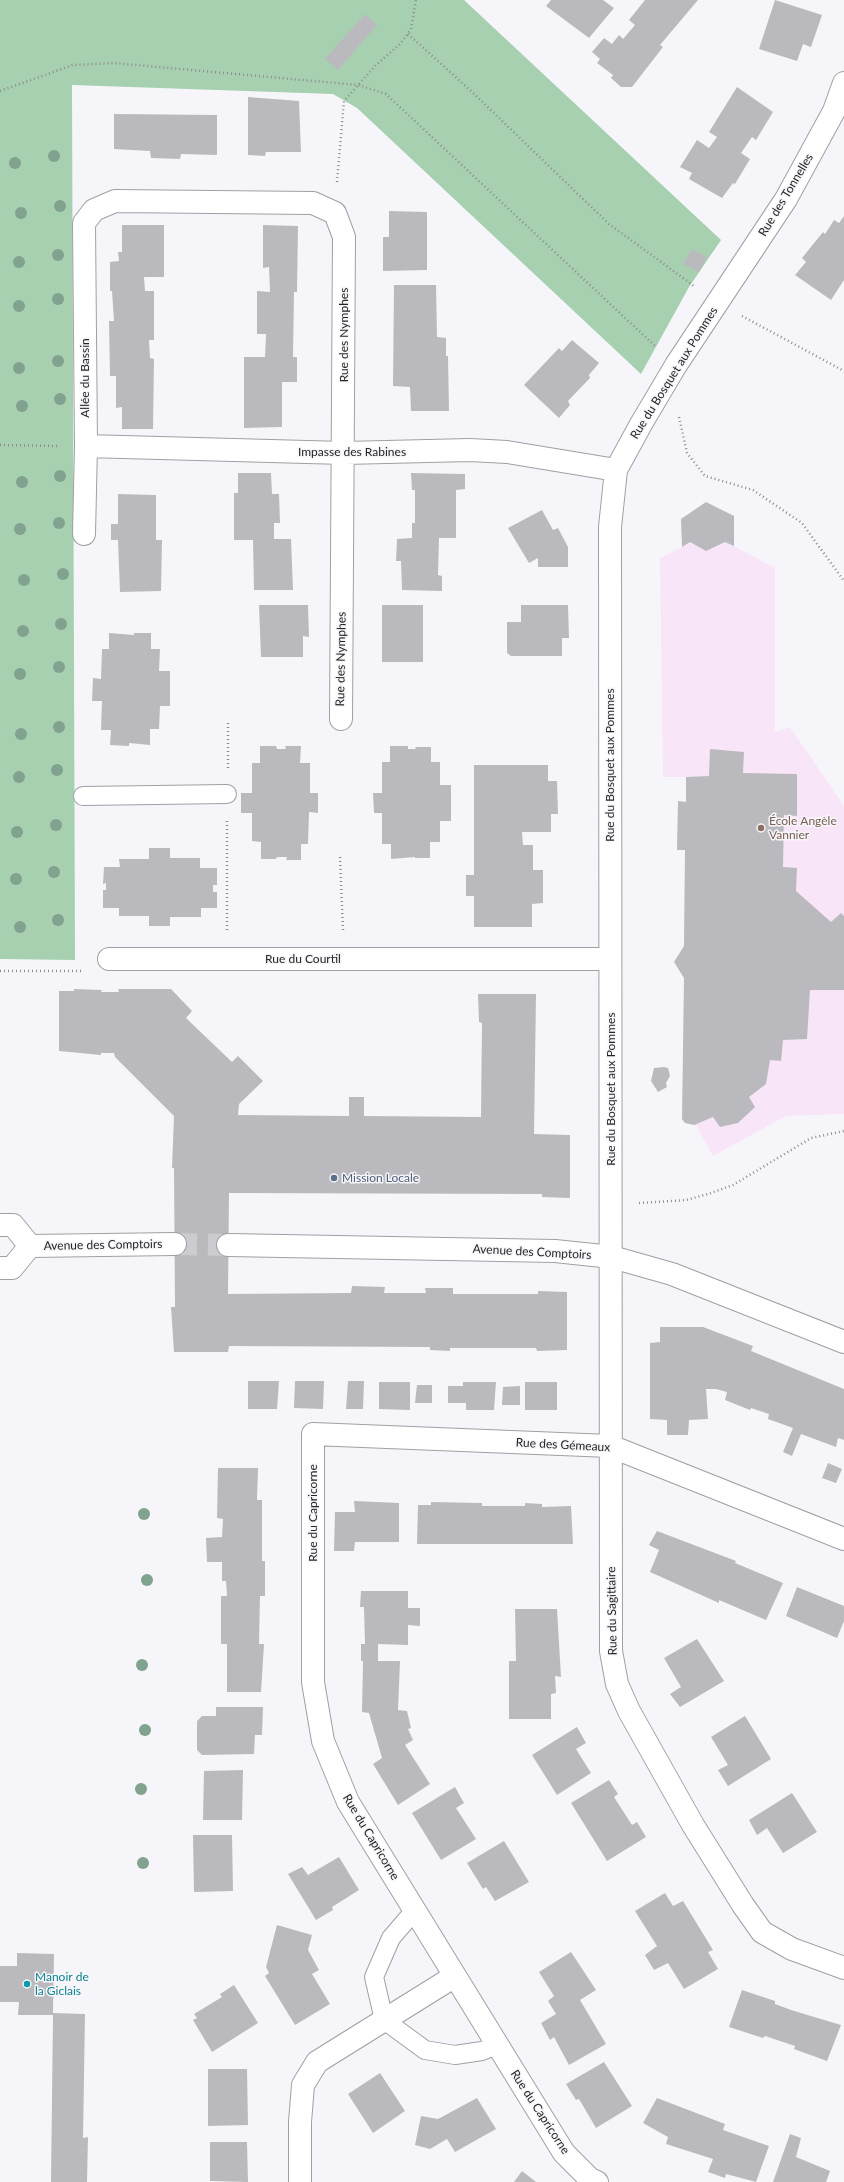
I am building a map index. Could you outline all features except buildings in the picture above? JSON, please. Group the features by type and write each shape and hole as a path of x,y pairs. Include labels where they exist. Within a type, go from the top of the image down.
{"street":[{"name":"Rue des Tonnelles","path":"717,302 786,199 834,111 844,83"},
{"name":"Allée du Bassin","path":"84,534 86,446 84,223 94,210 115,201 313,203 335,213"},
{"name":"Rue des Nymphes","path":"335,213 344,237 344,453 341,719"},
{"name":"Rue du Bosquet aux Pommes","path":"612,1257 610,527 616,470 673,369 717,302"},
{"name":"Impasse des Rabines","path":"86,446 344,453 470,450 507,452 616,470"},
{"name":"Rue du Courtil","path":"109,959 610,959"},
{"name":"Avenue des Comptoirs","path":"0,1225 13,1225 30,1246"},
{"name":"Avenue des Comptoirs","path":"0,1268 12,1268 30,1246 175,1244"},
{"name":"Avenue des Comptoirs","path":"228,1245 555,1251 612,1257 672,1274 844,1342"},
{"name":"Rue du Sagittaire","path":"612,1257 610,1446 611,1651 617,1684 629,1711 693,1825 743,1905 762,1932 792,1949 844,1968"},
{"name":"Rue des Gémeaux","path":"313,1434 610,1446 844,1539"},
{"name":"Rue du Capricorne","path":"313,1434 313,1682 322,1741 348,1802 564,2153 590,2179 597,2182"},
{"path":"300,2182 300,2122 303,2085 317,2062 455,1976"}],"lane":[{"path":"83,796 228,794"},
{"path":"415,1910 391,1938 374,1977 384,2020 425,2050 455,2055 482,2051 497,2045"}],"path":[{"path":"335,213 344,101 375,66 400,44 408,34 411,28 416,0"},
{"path":"408,34 470,90 609,224 717,302 844,371"},
{"path":"0,91 72,65 114,63 358,85 386,94 673,369 687,453 705,476 754,490 802,523 844,581"},
{"path":"0,445 86,446"},
{"path":"226,959 228,720"},
{"path":"340,857 344,959"},
{"path":"0,971 94,971 109,959"},
{"path":"611,1202 653,1203 686,1200 708,1194 734,1185 811,1138 844,1131"}],"shaded area":[{"name":"École Angèle Vannier","path":"706,502 734,516 734,546 775,568 775,732 790,727 844,806 844,1114 786,1116 713,1156 696,1125 685,1123 682,1119 684,978 674,962 684,946 685,850 677,850 678,801 686,802 686,777 663,777 660,558 682,547 681,519"}],"green space":[{"path":"0,0 464,0 721,240 689,287 641,374 357,108 333,94 72,85 75,960 0,959"}],"tunnel":[{"path":"175,1244 228,1245"}],"place":[{"name":"École Angèle Vannier","path":"761,828"},
{"name":"Mission Locale","path":"334,1178"},
{"name":"Manoir de la Giclais","path":"27,1984"}]}
